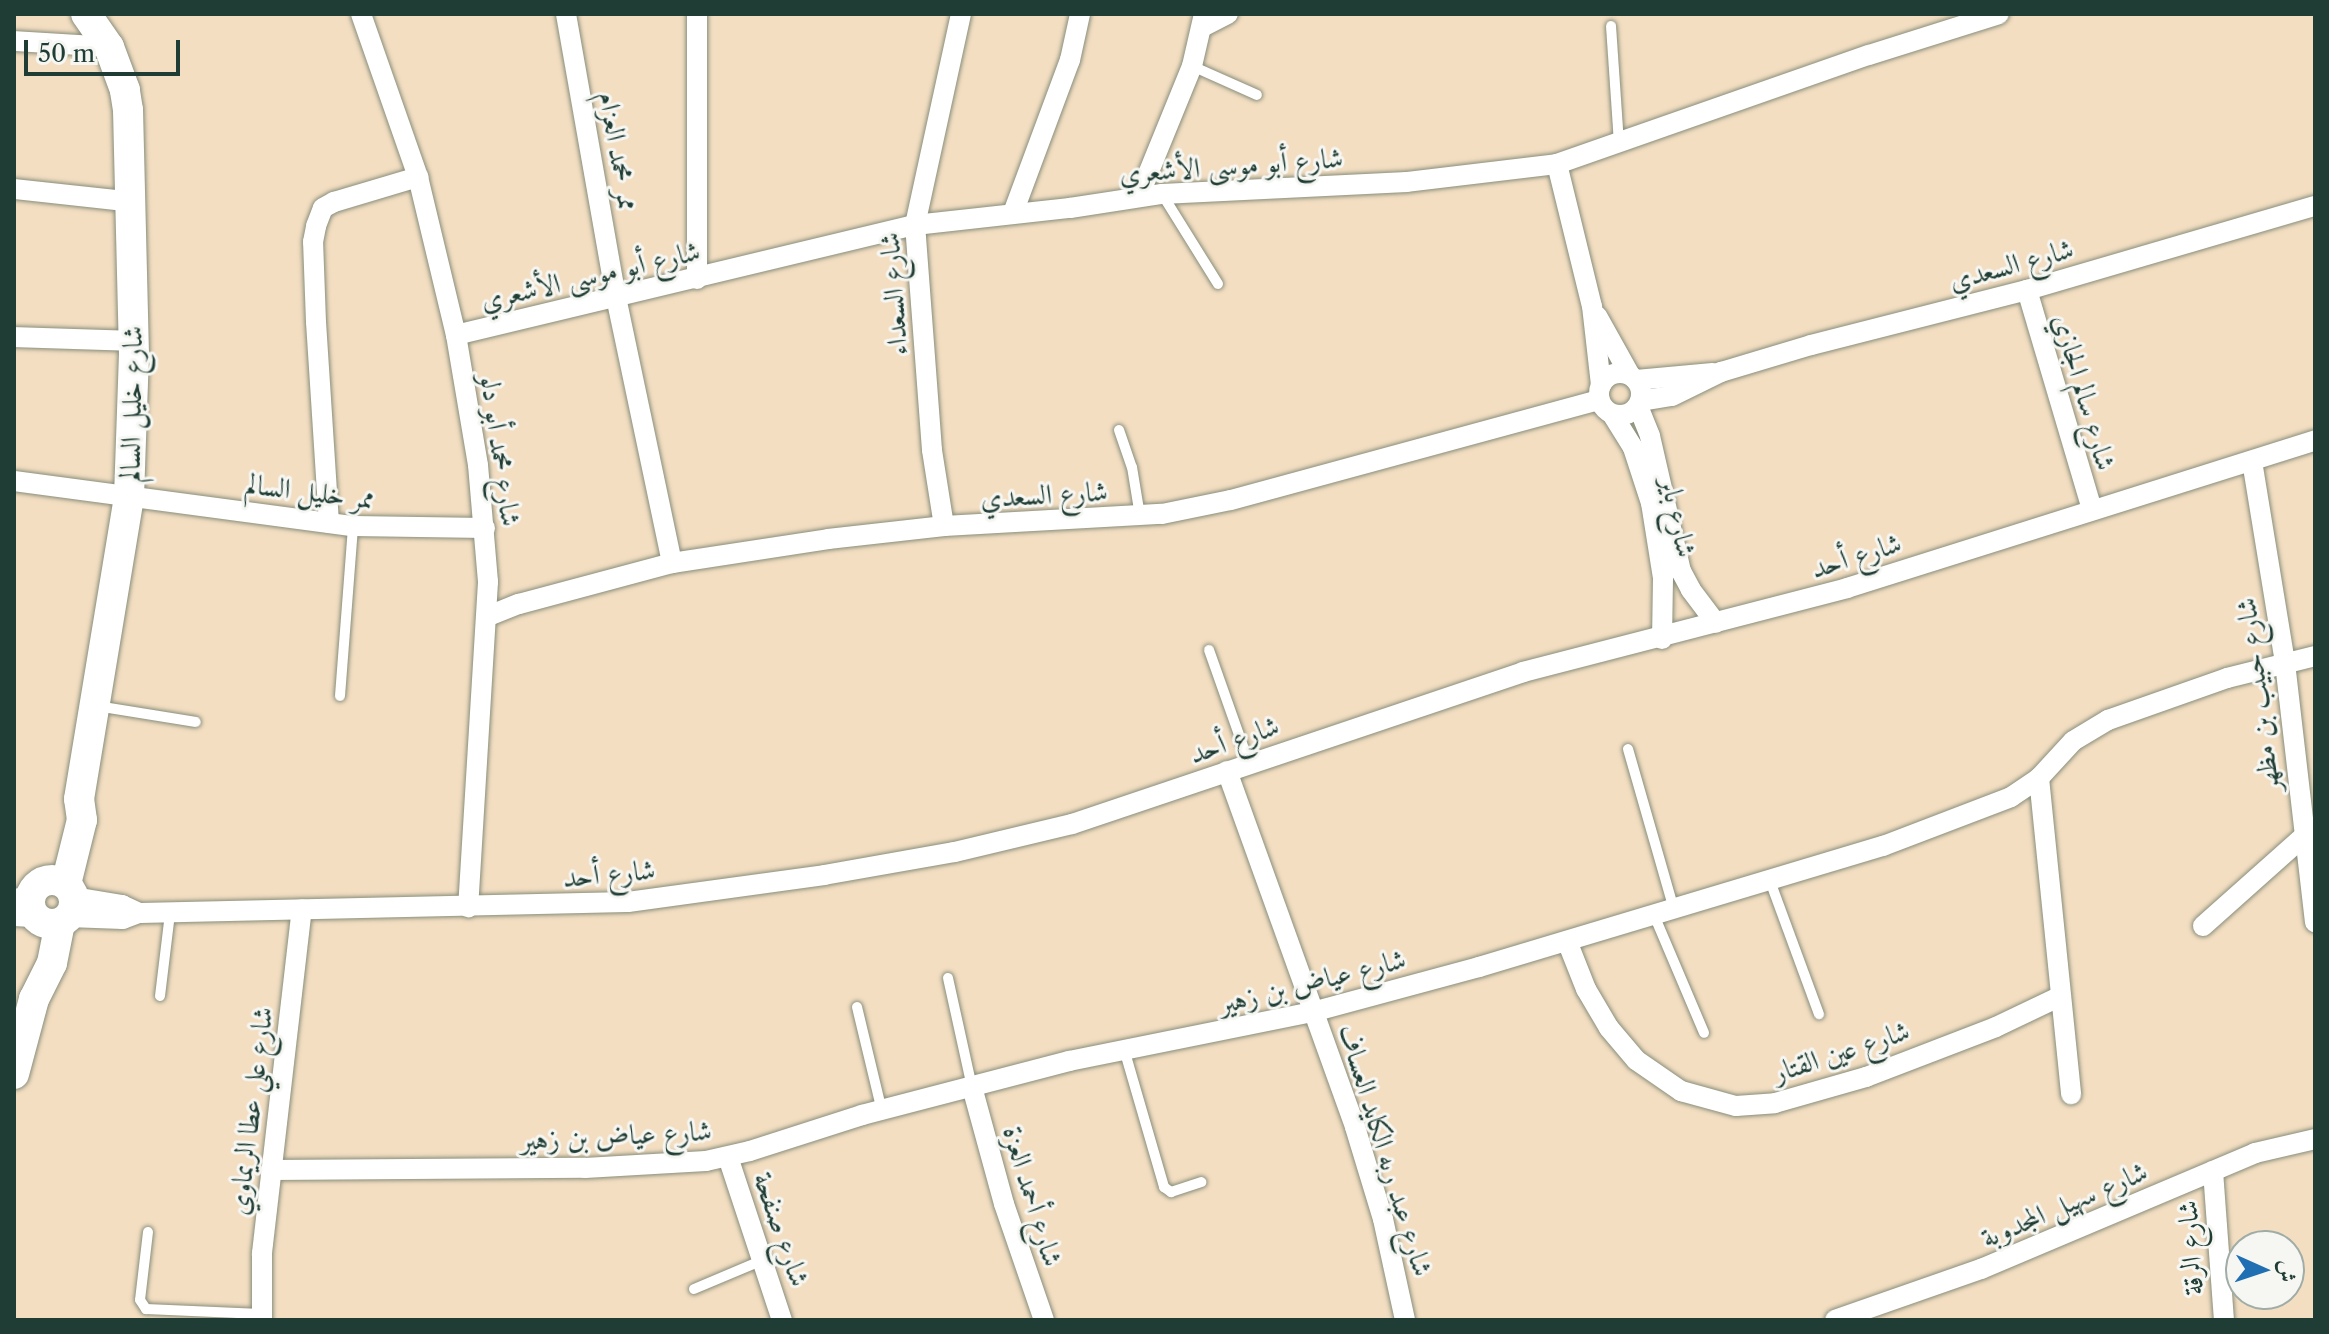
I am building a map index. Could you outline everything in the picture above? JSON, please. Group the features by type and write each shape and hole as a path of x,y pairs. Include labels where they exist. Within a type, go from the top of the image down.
{"street":[{"name":"شارع خليل السالم","path":"14,1074 18,1038 34,999 32,982 45,905 68,815 79,799 129,497 134,341 133,202 125,90 109,47 86,14"},
{"name":"شارع محمد أبو دلو","path":"361,14 418,177 456,335 485,528 486,617 468,907"},
{"name":"ممر محمد العزام","path":"566,14 616,297 672,563"},
{"path":"697,14 697,279"},
{"name":"شارع السعداء","path":"944,526 932,450 915,225 961,14"},
{"path":"1013,213 1070,60 1080,14"},
{"path":"1139,196 1192,66 1203,21 1228,14"},
{"name":"شارع أبو موسى الأشعري","path":"456,335 915,225 1070,208 1139,196 1407,182 1557,164 1869,55 1999,14"},
{"path":"14,41 109,47"},
{"name":"شارع باير","path":"1557,164 1592,306 1604,400 1633,448 1651,503 1663,578 1662,639"},
{"path":"329,523 313,242 316,226 323,208 334,202 418,177"},
{"path":"14,189 133,202"},
{"name":"شارع السعدي","path":"1604,400 1623,415 1639,404 1672,396 1721,372 2027,290 2315,206"},
{"name":"شارع سالم الجازي","path":"2027,290 2092,509"},
{"name":"شارع باير","path":"1592,306 1633,378 1650,436 1681,571 1716,623"},
{"path":"14,337 134,341"},
{"name":"شارع السعدي","path":"1604,400 1614,374 1633,378 1721,372"},
{"name":"شارع السعدي","path":"486,617 519,604 672,563 828,539 944,526 1140,516 1231,500 1604,400"},
{"name":"شارع أحد","path":"45,905 123,919 139,913 628,902 824,875 955,852 1072,824 1523,672 1662,639 1847,588 2315,440"},
{"name":"شارع حبيب بن مظهر","path":"2252,461 2285,663 2303,837 2314,887 2315,922"},
{"name":"ممر خليل السالم","path":"14,481 353,526 485,528"},
{"name":"شارع عياض بن زهير","path":"271,1170 585,1168 728,1157 882,1111 1124,1049 1316,1011 1567,941 1883,846 1998,803 2039,778 2073,741 2108,720 2227,678 2315,656"},
{"name":"شارع عبد ربه الكايد العساف","path":"1227,771 1316,1011 1383,1219 1405,1320"},
{"path":"2039,778 2071,1094"},
{"path":"2203,926 2303,837"},
{"name":"شارع علي عطا الريماوي","path":"261,1317 262,1253 302,909"},
{"name":"شارع عين القتار","path":"1567,941 1586,989 1609,1028 1636,1060 1681,1091 1736,1106 1775,1103 1866,1077 1996,1027 2059,997"},
{"name":"شارع أحمد العزة","path":"972,1087 1022,1261 1044,1320"},
{"name":"شارع سهيل المجدوبة","path":"1835,1320 1981,1269 2255,1153 2315,1139"},
{"name":"شارع صنفحة","path":"728,1157 782,1320"},
{"name":"شارع الرقة","path":"2213,1171 2224,1320"}],"lane":[{"path":"1611,26 1619,144"},
{"path":"1192,66 1257,95"},
{"path":"1162,194 1218,284"},
{"path":"1119,430 1132,467 1140,516"},
{"path":"340,696 353,526"},
{"path":"1209,650 1249,763"},
{"path":"95,705 196,722"},
{"path":"1628,749 1674,909"},
{"path":"1770,881 1819,1014"},
{"path":"160,996 170,913"},
{"path":"1654,915 1704,1033"},
{"path":"948,978 972,1087"},
{"path":"857,1007 882,1111"},
{"path":"1124,1049 1164,1187 1171,1192 1201,1182"},
{"path":"148,1232 140,1300 146,1309 261,1317"},
{"path":"694,1289 763,1260"}]}
